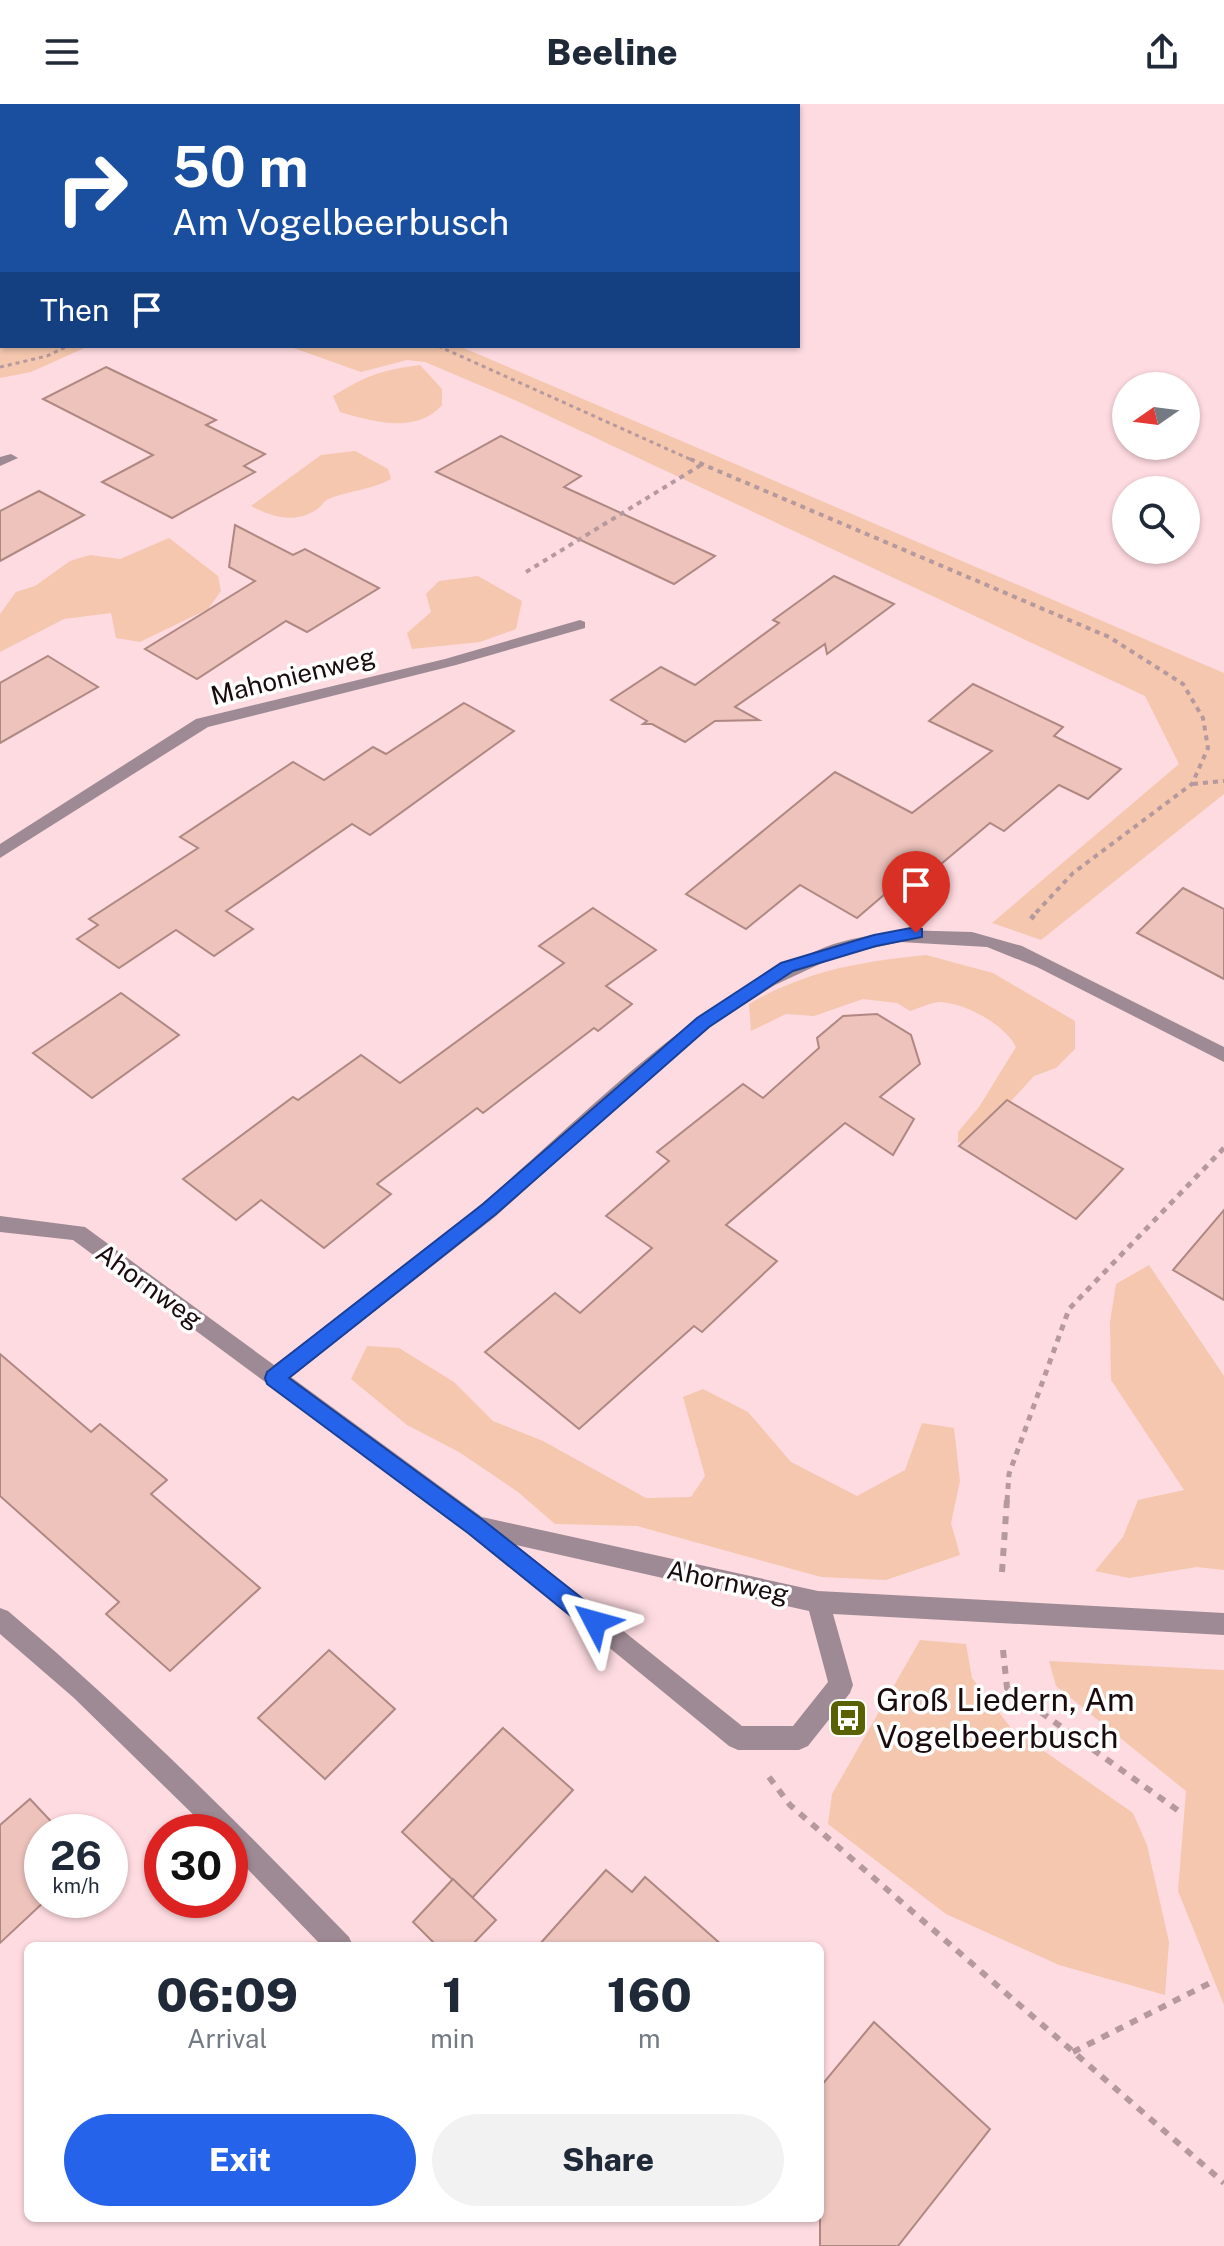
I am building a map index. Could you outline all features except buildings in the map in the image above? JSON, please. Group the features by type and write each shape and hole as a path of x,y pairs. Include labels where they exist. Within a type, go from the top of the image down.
{"street":[{"name":"Mahonienweg","path":"0,852 202,723 450,662 580,625"},
{"path":"274,1378 490,1209 703,1023 787,967 874,940 916,933 972,937 1011,947 1224,1055"},
{"name":"Ahornweg","path":"0,1224 78,1233 476,1526 738,1738 799,1738 841,1685 818,1602 476,1526"},
{"path":"818,1602 1224,1624"},
{"path":"0,1619 83,1690 211,1814"},
{"path":"248,1851 336,1942"}],"path":[{"path":"0,367 47,356 64,348"},
{"path":"442,348 702,465 1109,637 1183,684 1203,718 1208,748 1192,784 1073,873 1011,947"},
{"path":"526,572 702,465"},
{"path":"1192,784 1224,781"},
{"path":"1183,1814 1007,1688 1000,1612 1009,1474 1069,1309 1224,1148"},
{"path":"738,1738 790,1805 1224,2183"},
{"path":"1073,2052 1214,1981"}],"shaded area":[{"path":"0,348 85,348 31,372 0,378"},
{"path":"294,348 464,348 1224,673 1224,794 1041,940 992,923 1179,764 1145,696 517,401 425,362 407,360 361,372"},
{"path":"420,365 442,389 442,405 432,414 420,420 394,423 340,412 333,396 344,389 374,375"},
{"path":"355,451 388,469 391,479 329,499 316,510 300,517 275,516 251,506 321,455"},
{"path":"169,538 218,576 221,591 208,609 140,642 116,638 111,613 64,619 0,652 0,614 16,592 35,586 70,561 90,555 120,559"},
{"path":"478,576 522,601 516,629 480,642 412,649 407,633 431,612 426,594 439,581"},
{"path":"926,955 993,973 1075,1021 1075,1049 1056,1068 1034,1076 971,1145 958,1142 958,1132 979,1107 1016,1047 1003,1031 984,1017 941,1002 910,1011 897,1003 863,999 814,1016 786,1014 751,1031 749,1004 771,992 834,969"},
{"path":"1149,1265 1224,1376 1224,1570 1197,1567 1129,1578 1095,1571 1123,1537 1138,1500 1184,1490 1111,1380 1110,1322 1116,1284"},
{"path":"367,1346 399,1348 454,1382 493,1421 543,1441 646,1498 691,1497 705,1476 683,1397 703,1389 748,1412 791,1462 857,1496 905,1470 922,1423 954,1428 960,1481 951,1523 960,1555 886,1580 821,1577 637,1526 555,1524 518,1492 459,1452 407,1425 351,1379"},
{"path":"920,1640 966,1644 972,1678 1011,1728 1133,1813 1147,1845 1169,1942 1165,1995 1059,1965 946,1914 828,1824 832,1794"},
{"path":"1049,1661 1224,1670 1224,2005 1178,1891 1186,1791 1056,1686"}],"place":[{"name":"Groß Liedern, Am Vogelbeerbusch","path":"848,1718"}],"route":[{"path":"595,1622 476,1526 274,1378 490,1209 634,1080 703,1023 787,967 874,940 916,933"}]}
